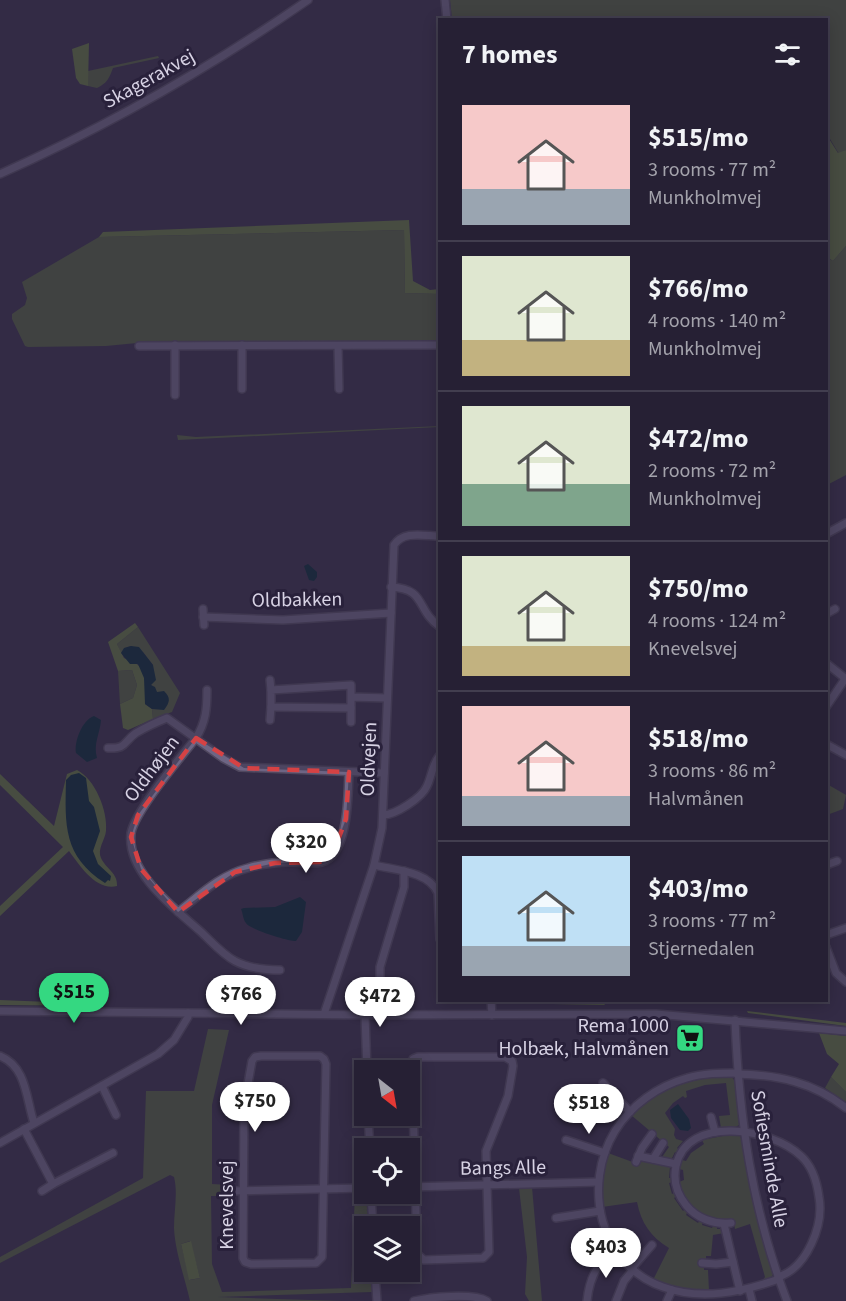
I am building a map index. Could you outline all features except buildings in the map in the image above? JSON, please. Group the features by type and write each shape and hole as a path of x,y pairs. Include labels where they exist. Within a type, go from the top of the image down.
{"street":[{"name":"Skagerakvej","path":"0,174 132,109 245,42 308,0"},
{"path":"445,0 447,18"},
{"path":"175,345 175,395"},
{"path":"242,345 242,389"},
{"path":"139,346 438,345"},
{"path":"338,346 339,389"},
{"path":"828,533 846,523"},
{"name":"Oldvejen","path":"324,1014 381,838 394,548 398,540 406,536 438,536"},
{"path":"391,587 405,588 412,592 426,615 438,625"},
{"path":"828,613 835,609"},
{"name":"Oldbakken","path":"204,617 283,620 391,613"},
{"path":"828,665 845,679 828,704"},
{"path":"270,680 270,720"},
{"path":"271,690 351,685 351,722"},
{"name":"Oldhøjen","path":"207,690 206,714 196,738 138,815 131,834 132,852 159,894 233,960 255,967 280,970"},
{"path":"351,698 387,698"},
{"path":"271,707 351,708"},
{"name":"Oldhøjen","path":"108,748 119,748 126,745 135,734 166,718 232,764 244,768 384,773"},
{"path":"828,745 846,755"},
{"path":"383,815 394,813 423,792 438,758"},
{"path":"178,912 213,884 235,872 268,863 320,862 330,857 344,827 349,772"},
{"path":"828,864 837,861"},
{"path":"374,865 415,874 437,890 438,906"},
{"path":"381,979 380,967 404,887 404,871"},
{"path":"828,934 846,928"},
{"path":"828,952 836,973 846,982"},
{"path":"491,1002 492,1015"},
{"path":"0,1011 365,1015 656,1014 846,1031"},
{"path":"0,1143 165,1049 174,1040 188,1017 188,1013"},
{"path":"365,1015 367,1060"},
{"name":"Sofiesminde Alle","path":"735,1020 737,1074 743,1132 753,1185 787,1301"},
{"path":"0,1056 12,1062 18,1071 34,1123"},
{"name":"Knevelsvej","path":"258,1056 320,1056 325,1060 323,1189 322,1257 320,1261 251,1264 244,1262 244,1106 252,1061 258,1056"},
{"path":"412,1138 413,1059 418,1057 505,1057 512,1061 508,1096 486,1151 488,1256 424,1260 420,1258 417,1253 413,1204"},
{"path":"740,1291 727,1223 705,1220 688,1209 678,1192 675,1183 676,1164 681,1154 696,1138 715,1132 743,1132 760,1135 790,1147 808,1164 818,1189 819,1220 812,1242 797,1264 779,1278 749,1289 740,1291 711,1297 672,1290 652,1282 632,1269 615,1251 600,1211 598,1182 605,1153 616,1130 630,1112 648,1096 679,1081 702,1075 737,1074 795,1080 822,1091 846,1108"},
{"path":"603,1083 630,1112"},
{"path":"102,1086 116,1115"},
{"path":"711,1118 715,1132"},
{"path":"24,1129 53,1184"},
{"path":"652,1134 637,1159 653,1159 676,1164"},
{"path":"566,1140 605,1153"},
{"path":"653,1159 663,1143"},
{"path":"42,1191 113,1153"},
{"name":"Bangs Alle","path":"420,1187 598,1182"},
{"path":"232,1191 354,1188"},
{"path":"556,1218 600,1211"},
{"path":"616,1301 624,1281 652,1245"},
{"path":"587,1301 589,1288 597,1269 607,1256 615,1251"},
{"path":"702,1263 733,1262"},
{"path":"376,1282 377,1301"},
{"path":"749,1289 752,1301"},
{"path":"667,1301 672,1290"},
{"path":"414,1301 430,1298 478,1297 487,1301"}],"highlighted area":[{"path":"196,738 244,768 349,772 346,819 333,853 320,862 275,863 235,872 178,912 141,869 131,837 138,815"}],"green space":[{"path":"450,0 846,0 846,150 839,154 828,136 828,18 452,18"},
{"path":"89,43 88,86 80,84 76,78 72,49"},
{"path":"158,56 159,58 113,68 109,78 103,84 97,88 88,86 88,71"},
{"path":"828,137 838,153 846,150 846,246 833,261 828,258"},
{"path":"409,220 413,281 430,290 438,289 438,294 405,293 404,230 99,237 103,232"},
{"path":"404,230 405,293 438,294 438,343 137,343 106,346 25,346 12,319 12,314 25,305 27,298 22,282 99,237"},
{"path":"846,246 846,475 828,484 828,258 833,261"},
{"path":"438,426 178,440 177,435 196,437"},
{"path":"135,623 138,627 117,644 124,658 138,665 143,673 145,704 152,709 153,719 128,730 123,728 120,704 133,698 137,685 132,670 118,671 108,642"},
{"path":"138,627 180,693 172,712 153,719 152,709 164,709 157,692 151,685 153,665 143,652 131,646 125,648 121,653 117,644"},
{"path":"132,670 137,685 133,698 120,704 118,671"},
{"path":"77,770 95,788 99,796 106,823 100,855 114,874 117,886 109,887 95,881 83,870 69,851 0,916 0,906 63,847 0,785 0,774 54,826 67,774"},
{"path":"828,785 846,795 843,809 828,815"},
{"path":"0,1000 100,1004 97,1006 0,1005"},
{"path":"551,1002 603,1002 605,1005 552,1004"},
{"path":"747,1011 846,1023 846,1026 748,1013"},
{"path":"208,1029 229,1030 212,1105 212,1184 230,1185 230,1196 211,1196 212,1264 222,1292 351,1288 354,1217 354,1282 372,1282 372,1292 218,1297 342,1301 190,1301 176,1246 175,1183 174,1177 170,1175 0,1263 0,1257 143,1178 146,1091 194,1091","holes":["190,1241 200,1278 190,1280 181,1244"]},
{"path":"819,1033 846,1036 846,1092 831,1077 839,1064 827,1054"},
{"path":"725,1076 732,1077 736,1083 739,1125 732,1129 717,1129 721,1128 719,1116 730,1115 726,1083 705,1085 686,1091 687,1097 683,1096 673,1103 665,1113 675,1129 676,1139 683,1141 677,1148 681,1151 678,1154 675,1152 672,1158 676,1160 674,1161 658,1158 658,1155 662,1157 669,1147 631,1115 652,1098 674,1087"},
{"path":"831,1077 846,1092 846,1102 825,1088"},
{"path":"738,1133 742,1140 759,1223 774,1273 770,1279 744,1287 742,1284 746,1286 763,1280 765,1277 750,1224 735,1229 733,1219 714,1218 698,1211 686,1199 679,1182 684,1180 683,1170 679,1169 682,1160 686,1161 691,1153 704,1144 702,1140"},
{"path":"608,1153 638,1164 641,1160 672,1165 669,1178 673,1178 673,1182 669,1183 672,1194 676,1192 677,1196 674,1198 683,1211 686,1208 688,1211 686,1215 698,1223 700,1220 703,1221 702,1225 712,1228 714,1224 717,1225 717,1229 721,1229 722,1226 724,1233 713,1235 711,1256 706,1256 706,1260 701,1259 700,1265 704,1266 704,1270 708,1270 709,1291 675,1288 653,1280 669,1248 648,1229 637,1202 602,1207 602,1176"},
{"path":"532,1187 542,1301 529,1301 525,1294 527,1257 519,1188"},
{"path":"355,1204 369,1204 370,1216 354,1216"},
{"path":"191,1241 200,1278 189,1280 181,1244"}],"water":[{"path":"308,564 317,572 314,581 309,580 304,566"},
{"path":"139,647 153,665 156,680 151,685 157,692 164,691 169,698 164,710 152,709 145,704 144,678 138,664 130,664 121,653 124,648"},
{"path":"94,716 101,720 96,743 97,758 87,762 76,753 76,743 86,722"},
{"path":"79,773 86,778 89,801 94,807 100,831 93,851 98,864 111,876 110,881 105,883 81,862 69,838 66,780 71,775"},
{"path":"300,897 306,902 302,932 296,941 261,931 244,920 241,909 275,907"},
{"path":"678,1104 689,1119 691,1128 688,1131 680,1130 671,1118 670,1110"}],"place":[{"name":"Rema 1000 Holbæk, Halvmånen","path":"690,1038"}]}
